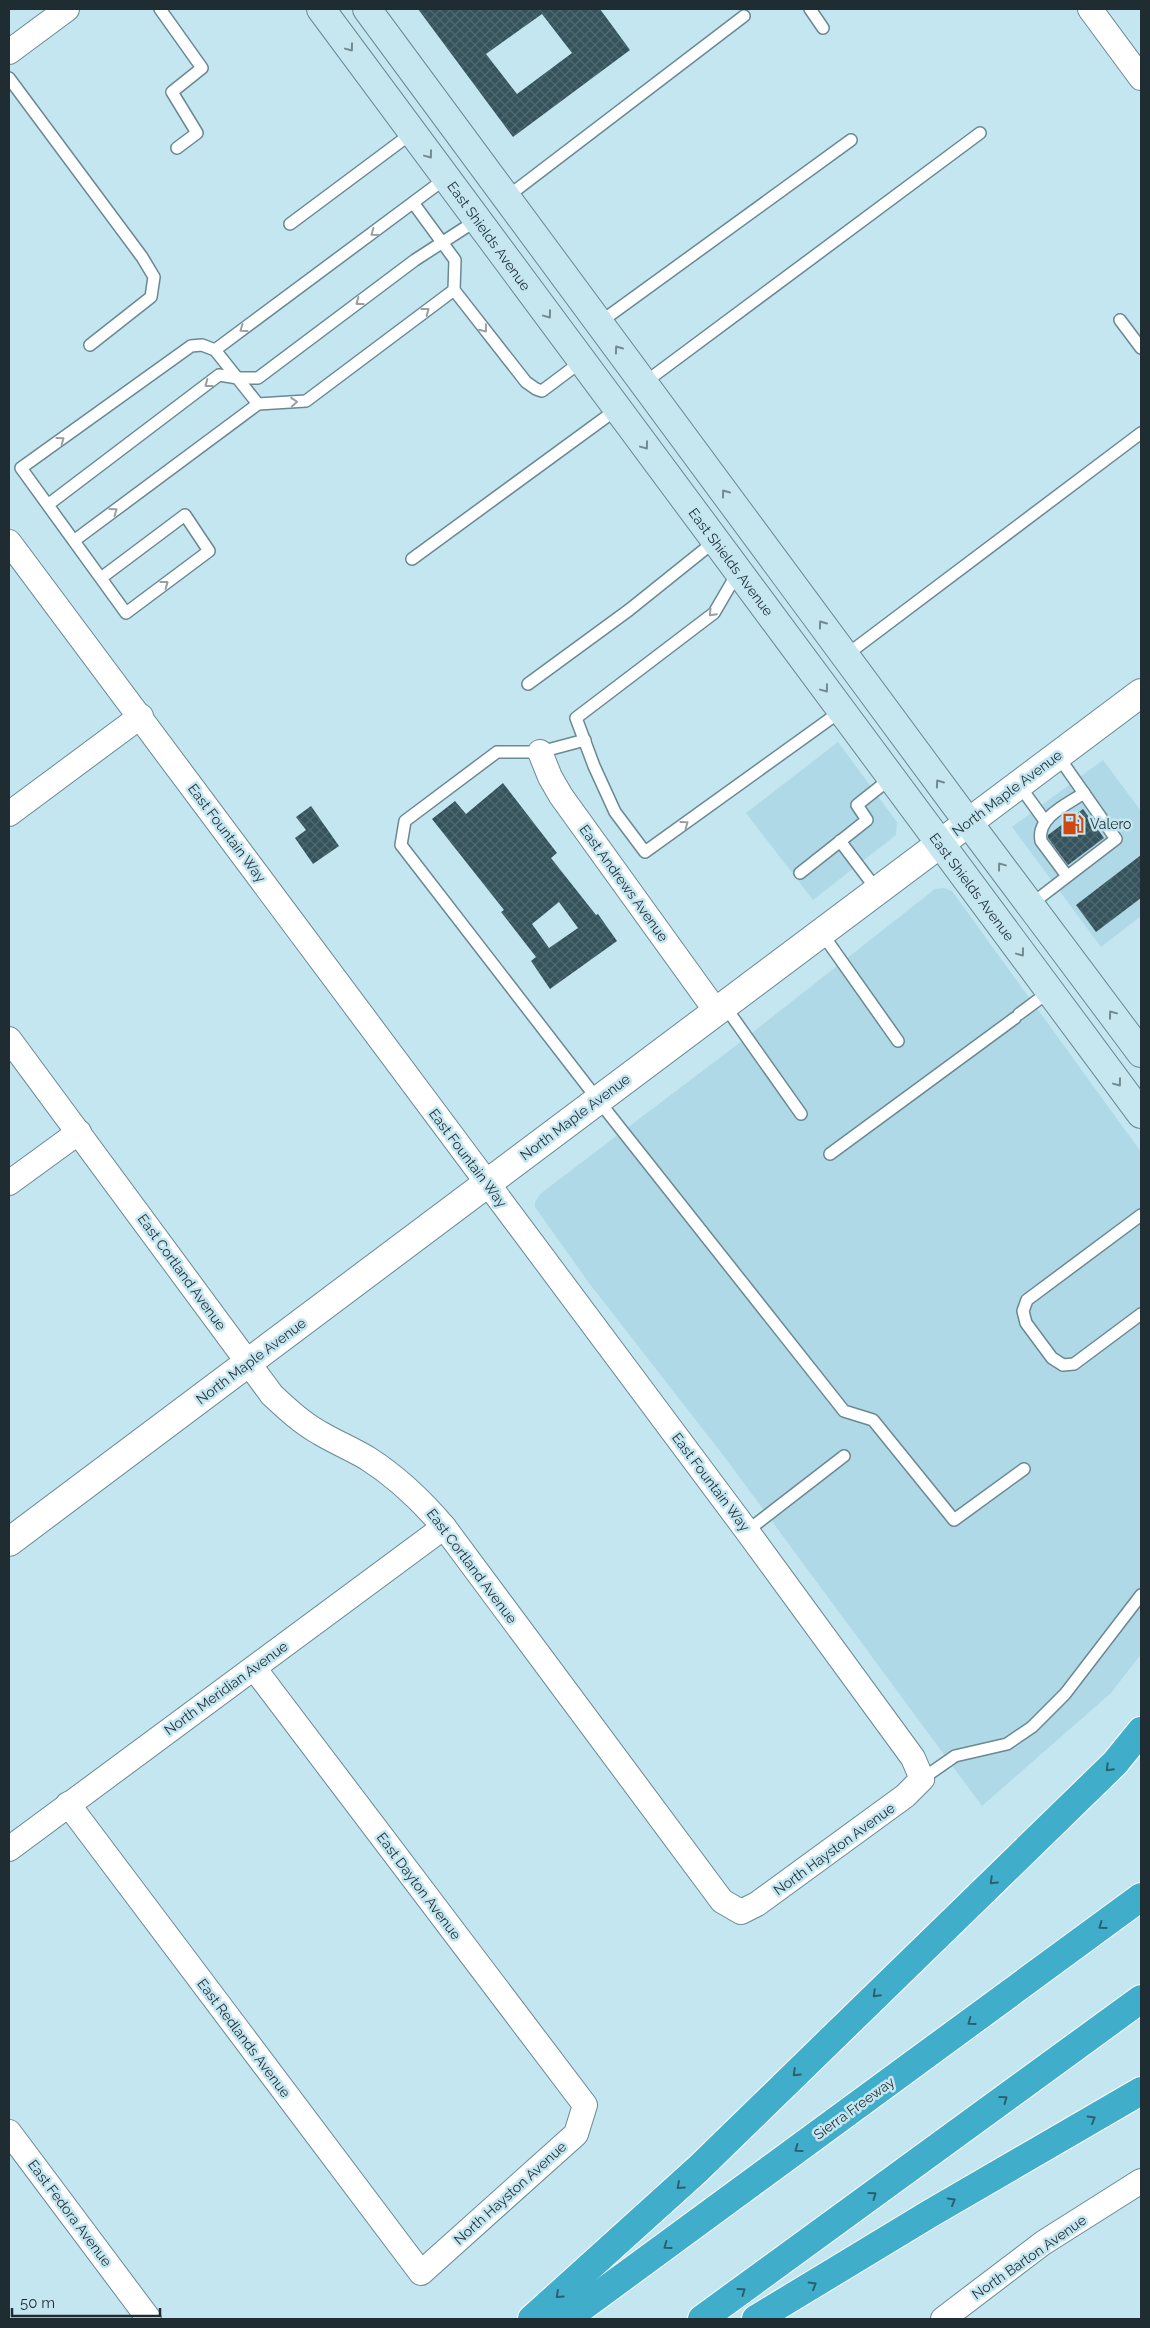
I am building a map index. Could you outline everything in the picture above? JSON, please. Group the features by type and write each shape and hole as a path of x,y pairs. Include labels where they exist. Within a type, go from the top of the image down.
{"highway":[{"path":"532,2319 698,2169 1115,1763 1141,1731"},
{"name":"Sierra Freeway","path":"566,2319 1141,1897"},
{"path":"702,2319 1141,1999"},
{"path":"756,2319 931,2213 1141,2091"}],"main road":[{"name":"East Shields Avenue","path":"321,9 1141,1114"},
{"path":"368,9 845,656 1141,1053"},
{"path":"477,220 500,220 532,254 572,307 589,322 599,323"}],"street":[{"path":"9,52 67,9"},
{"path":"1090,9 1141,78"},
{"name":"East Fountain Way","path":"9,542 748,1531 913,1758 922,1778"},
{"name":"North Maple Avenue","path":"9,1542 1141,693"},
{"path":"9,814 140,716"},
{"name":"East Andrews Avenue","path":"540,752 550,777 561,796 720,1008"},
{"name":"East Cortland Avenue","path":"9,1039 272,1395 294,1416 395,1477 423,1502 444,1527 722,1901 741,1912"},
{"path":"9,1183 79,1132"},
{"name":"North Meridian Avenue","path":"9,1849 444,1527"},
{"name":"East Dayton Avenue","path":"254,1668 585,2105"},
{"name":"North Hayston Avenue","path":"741,1912 757,1904 906,1796 922,1778"},
{"name":"East Redlands Avenue","path":"68,1804 421,2273"},
{"name":"North Hayston Avenue","path":"421,2273 576,2134 585,2105"},
{"name":"East Fedora Avenue","path":"9,2132 149,2319"},
{"name":"North Barton Avenue","path":"943,2319 1044,2243 1141,2181"}],"lane":[{"path":"160,9 202,68 172,92 197,133 178,148"},
{"path":"810,9 823,28"},
{"path":"507,197 744,16"},
{"path":"9,78 142,256 154,277 151,297 90,345"},
{"path":"290,224 412,133"},
{"path":"644,383 980,133"},
{"path":"599,323 851,140"},
{"path":"214,350 414,204 446,178"},
{"path":"414,204 454,260 454,290 526,382 542,391 582,362"},
{"path":"49,504 219,375 238,378 258,378 441,242 477,220"},
{"path":"75,540 258,404 306,401 454,290"},
{"path":"1120,320 1141,348"},
{"path":"101,578 185,515 209,551 126,613 101,578 75,540 49,504 21,468 191,346 202,345 214,350 258,404"},
{"path":"412,559 617,408"},
{"path":"845,656 1141,433"},
{"path":"528,684 628,610 715,541"},
{"path":"738,572 714,613 576,718 594,766 615,812 645,852 841,710"},
{"path":"585,740 540,752 497,752 405,821 402,844 598,1100 844,1411 873,1420 954,1520 1024,1469"},
{"path":"1030,905 1116,839 1058,756"},
{"path":"800,873 867,820 857,805 891,778"},
{"path":"1018,784 1045,821"},
{"path":"1067,876 1041,840 1040,834 1045,821 1084,793"},
{"path":"840,841 877,890"},
{"path":"821,932 898,1041"},
{"path":"830,1154 1050,991"},
{"path":"720,1008 802,1114"},
{"path":"1141,1214 1027,1300 1023,1311 1026,1323 1052,1358 1063,1365 1074,1364 1141,1314"},
{"path":"748,1531 844,1456"},
{"path":"922,1778 955,1756 1007,1744 1032,1727 1064,1694 1141,1595"}],"shaded area":[{"path":"838,742 897,822 896,835 813,900 746,813"},
{"path":"1103,760 1141,811 1141,916 1101,947 1012,827"},
{"path":"944,888 952,891 1141,1152 1141,1654 1111,1693 982,1806 723,1455 589,1283 535,1207 535,1202 540,1194 734,1047 935,889"}],"building":[{"path":"418,9 600,9 630,50 513,137","holes":["542,14 572,53 517,94 486,54"]},
{"path":"503,783 557,853 551,858 596,915 598,914 617,941 550,989 531,961 536,957 501,912 504,910 432,819 455,801 466,814","holes":["559,902 578,928 549,948 532,924"]},
{"path":"311,806 339,846 313,864 295,838 306,830 296,817"},
{"path":"1083,809 1104,838 1068,865 1048,838 1048,835"},
{"path":"1141,855 1141,898 1096,932 1076,905"}],"place":[{"name":"Valero","path":"1073,824"}]}
